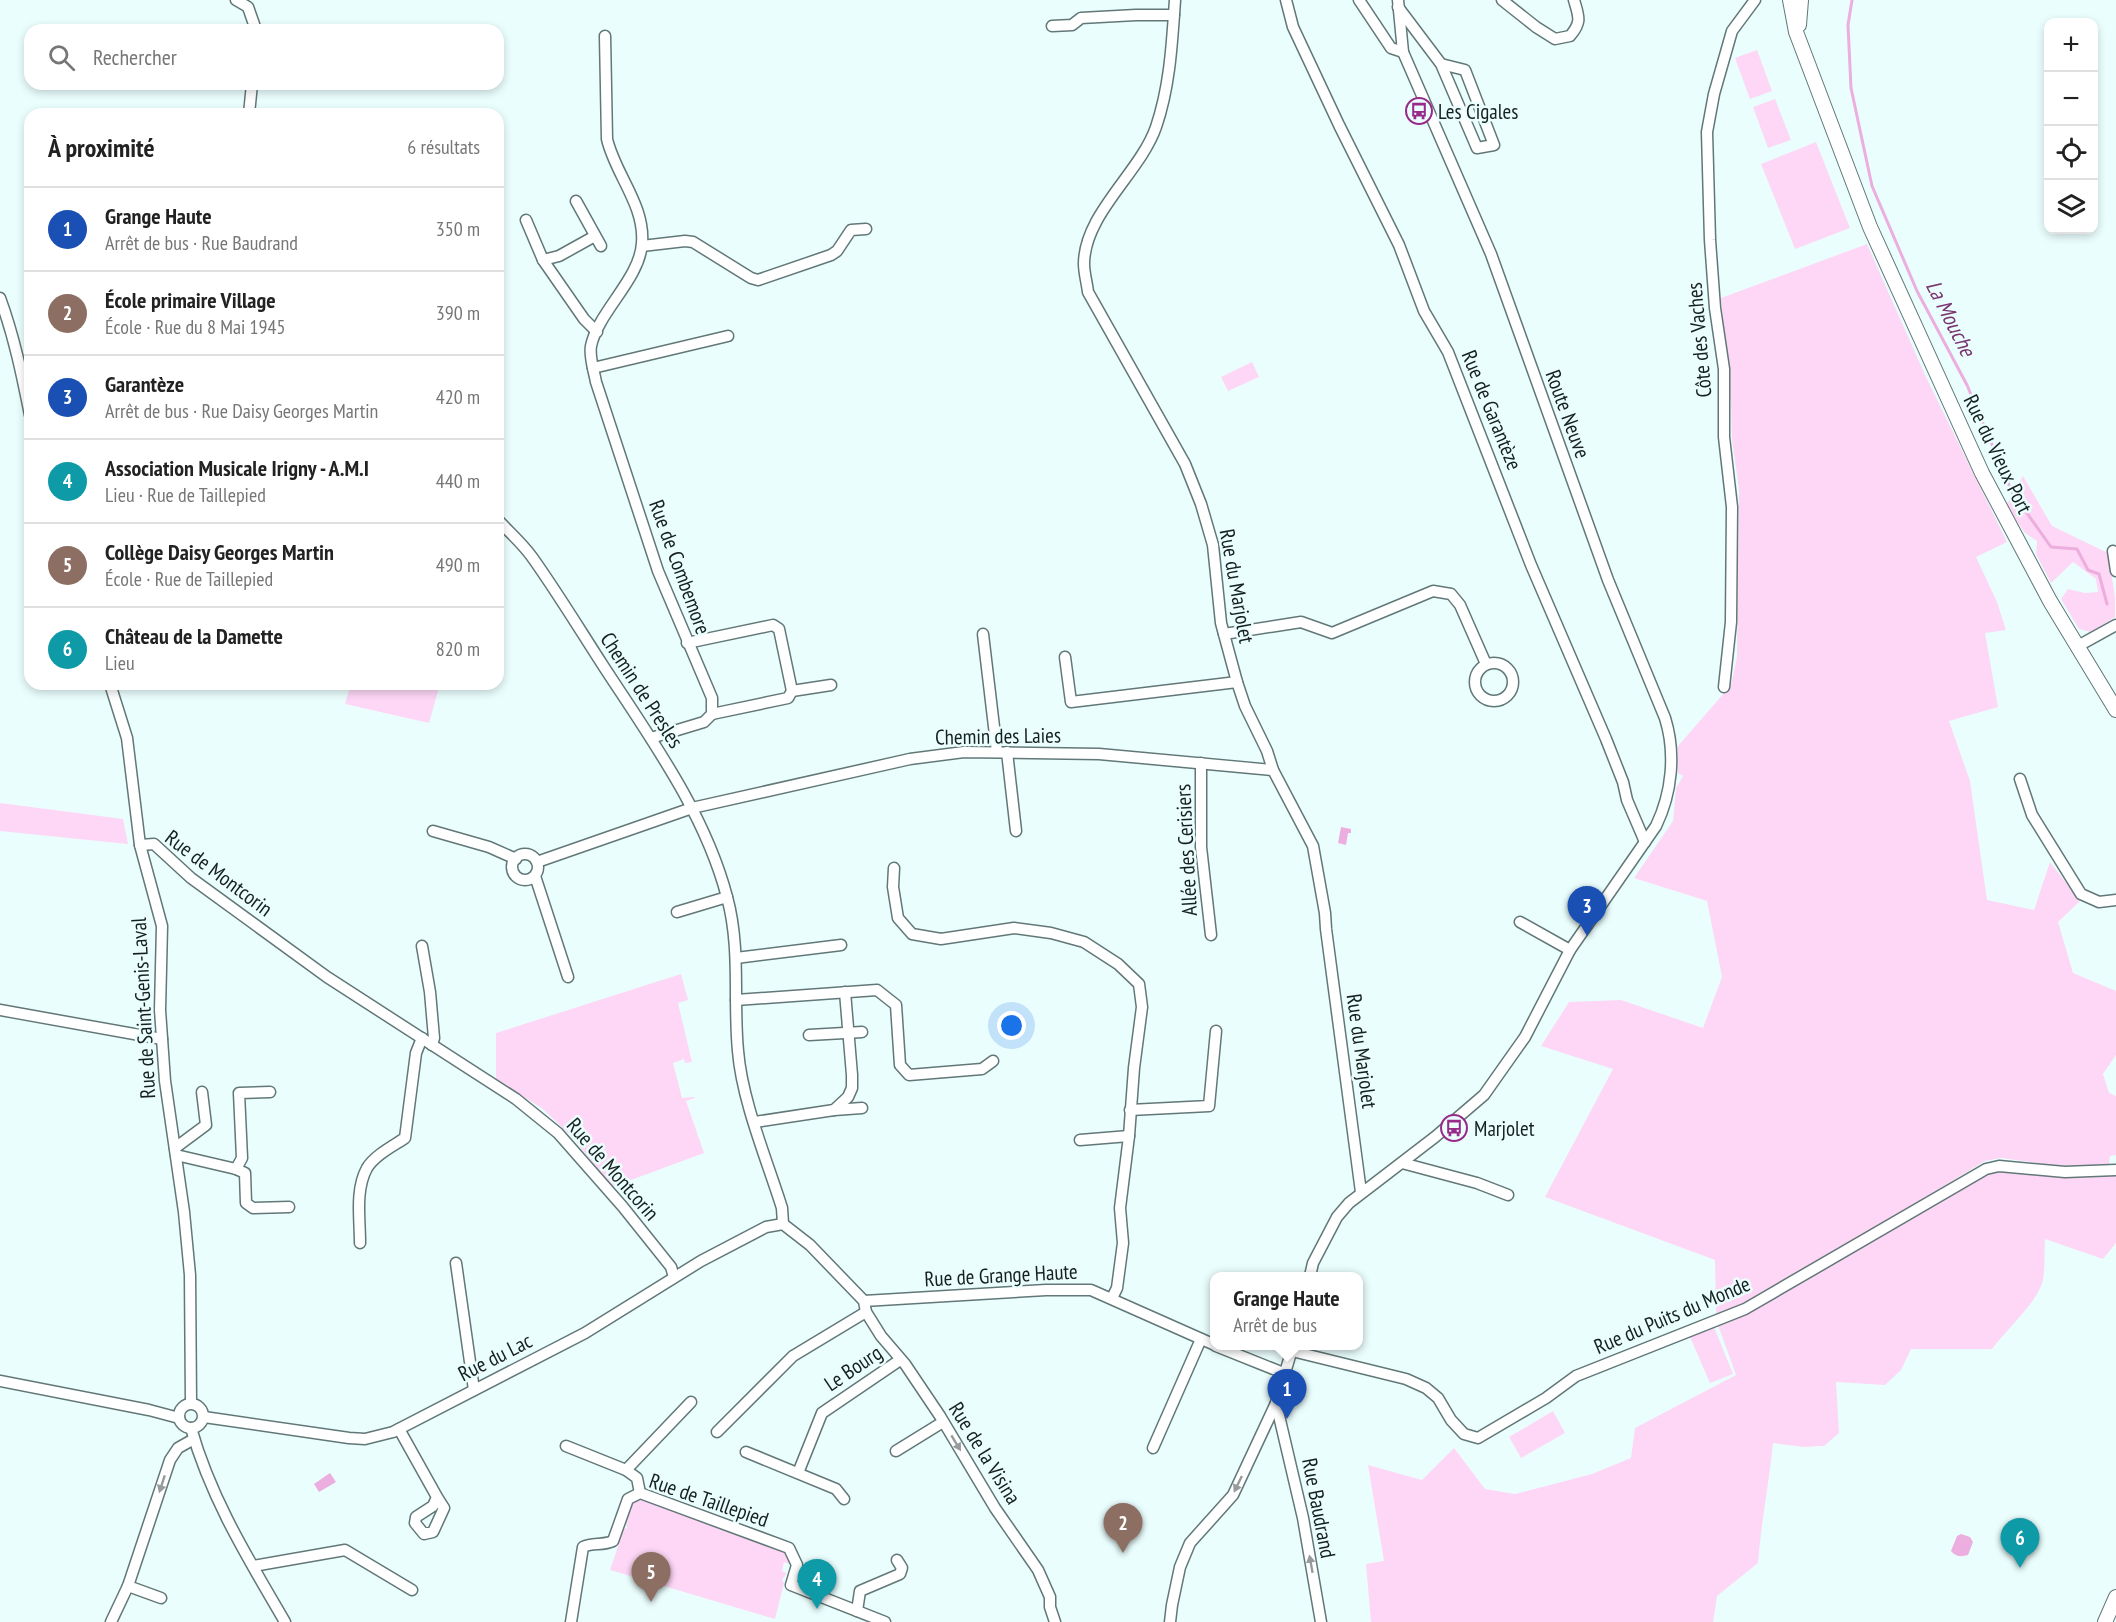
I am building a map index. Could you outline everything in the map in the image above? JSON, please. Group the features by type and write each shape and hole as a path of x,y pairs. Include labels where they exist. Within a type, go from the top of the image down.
{"main road":[{"name":"Rue du Vieux Port","path":"1790,0 1799,39 1870,227 1949,401 2018,542 2050,601 2116,710"},
{"path":"1799,39 1801,0"},
{"path":"2105,1622 2116,1597"}],"street":[{"path":"236,0 248,7 254,24"},
{"name":"Rue du Marjolet","path":"1175,0 1171,62 1156,128 1142,157 1101,215 1089,239 1084,263 1088,292 1185,464 1214,544 1224,634 1237,682 1245,706 1314,852 1325,914 1361,1192"},
{"name":"Rue de Garantèze","path":"1286,0 1293,27 1399,245 1424,311 1452,362 1531,565 1606,739 1623,782 1627,800 1645,842"},
{"path":"1359,0 1391,48 1403,52"},
{"path":"1502,0 1555,39 1570,36 1577,28 1579,18 1574,0"},
{"name":"Côte des Vaches","path":"1724,687 1731,622 1732,507 1724,437 1724,369 1710,240 1707,132 1714,94 1732,31 1755,0"},
{"path":"1398,3 1441,64 1477,148 1494,145 1465,69 1441,64"},
{"name":"Route Neuve","path":"1311,1272 1313,1263 1337,1217 1349,1203 1402,1163 1484,1095 1524,1036 1570,950 1645,842 1661,815 1668,787 1671,752 1665,718 1608,580 1491,254 1403,52 1398,3"},
{"path":"1052,26 1072,25 1081,18 1174,15"},
{"name":"Rue de Combemore","path":"605,36 607,139 610,154 638,211 642,228 642,246 635,266 597,332 591,347 593,368 658,571 712,698 712,714"},
{"path":"250,108 251,90"},
{"path":"543,260 598,241 576,201"},
{"path":"526,220 543,260 584,319 597,332"},
{"path":"642,246 693,242 751,278 758,280 831,255 837,251 851,230 866,229"},
{"path":"0,298 8,320 24,389"},
{"path":"593,368 728,336"},
{"name":"Chemin de Presles","path":"504,526 531,555 651,738 710,843 733,923 738,1051 742,1082 782,1208 783,1224"},
{"path":"2113,551 2116,571"},
{"path":"1224,634 1301,622 1332,633 1432,591 1451,594 1460,605 1486,664"},
{"path":"651,738 704,722 712,714 788,698 792,692 779,629 773,625 687,643"},
{"path":"2078,646 2116,626"},
{"path":"983,634 1016,831"},
{"path":"1065,657 1071,702 1237,682"},
{"path":"792,692 831,685"},
{"name":"Rue de Saint-Genis-Laval","path":"112,690 127,738 140,845 162,926 160,1010 165,1081 190,1275 191,1403"},
{"name":"Chemin des Laies","path":"537,862 692,808 910,759 964,752 1099,754 1274,770"},
{"name":"Allée des Cerisiers","path":"1201,764 1201,847 1210,935"},
{"path":"2020,779 2032,815 2081,894 2099,902 2116,900"},
{"path":"433,831 489,847 516,859"},
{"name":"Rue de Montcorin","path":"140,845 154,844 190,878 327,977 516,1099 558,1133 627,1212 671,1267 674,1277"},
{"path":"527,855 537,862 538,869 535,876 528,880 517,877 512,866 516,859 527,855"},
{"path":"894,868 893,886 898,918 912,934 941,939 1014,928 1051,933 1084,942 1118,964 1139,984 1142,1007 1120,1208 1123,1243 1117,1288 1112,1298"},
{"path":"535,876 568,977"},
{"path":"676,912 727,897"},
{"path":"1520,922 1570,950"},
{"path":"736,958 841,945"},
{"path":"422,946 430,992 434,1038 432,1045"},
{"path":"736,1000 877,990 896,1005 900,1065 909,1075 982,1069 993,1061"},
{"path":"834,1110 848,1097 852,1088 845,992"},
{"path":"0,1010 162,1039"},
{"path":"1130,1110 1209,1106 1216,1031"},
{"path":"809,1035 862,1032"},
{"path":"360,1243 359,1189 368,1166 386,1150 405,1138 416,1053 422,1038"},
{"path":"175,1152 206,1125 202,1092"},
{"path":"236,1168 242,1158 239,1093 270,1092"},
{"path":"755,1122 862,1108"},
{"path":"1080,1140 1129,1136"},
{"path":"175,1152 236,1168 244,1173 246,1203 253,1208 289,1207"},
{"path":"1402,1163 1477,1183 1508,1195"},
{"name":"Rue du Puits du Monde","path":"1300,1350 1406,1379 1426,1388 1438,1398 1464,1434 1478,1438 1546,1398 1576,1376 1745,1308 1986,1169 1999,1166 2065,1172 2116,1170"},
{"name":"Rue du Lac","path":"204,1417 349,1438 380,1436 399,1429 585,1333 674,1277 766,1227 783,1224"},
{"name":"Rue de la Visina","path":"783,1224 810,1245 865,1307 905,1364 995,1509 1038,1570 1050,1597 1050,1607 1055,1622"},
{"path":"456,1263 474,1390"},
{"name":"Rue de Grange Haute","path":"865,1307 1046,1290 1091,1290 1210,1343"},
{"path":"717,1432 793,1356 865,1307"},
{"path":"1152,1448 1201,1339"},
{"name":"Rue de Grange Haute","path":"1228,1350 1286,1374"},
{"path":"1170,1622 1180,1567 1190,1543 1233,1495 1276,1402 1292,1350"},
{"name":"Le Bourg","path":"798,1473 822,1413 900,1360"},
{"path":"0,1381 179,1418 193,1434 213,1491 237,1541 285,1622"},
{"path":"626,1470 692,1402"},
{"name":"Rue Baudrand","path":"1276,1402 1303,1518 1321,1622"},
{"path":"111,1622 128,1586 170,1460 178,1448 193,1434 204,1417 200,1407 191,1403 183,1407 179,1418"},
{"path":"896,1451 943,1422"},
{"path":"399,1429 437,1497"},
{"path":"1264,1431 1286,1439"},
{"path":"566,1446 626,1470 637,1478 640,1493"},
{"path":"746,1452 836,1489 844,1499"},
{"name":"Rue de Taillepied","path":"571,1622 583,1546 592,1542 605,1544 613,1540 628,1499 640,1493 789,1548 797,1565 790,1585 885,1622"},
{"path":"253,1566 345,1550 412,1590"},
{"path":"857,1611 860,1590 900,1574 902,1568 897,1560"},
{"path":"128,1586 161,1598"}],"shaded area":[{"path":"1757,50 1772,91 1750,99 1735,58"},
{"path":"1775,99 1791,140 1768,148 1753,107"},
{"path":"1816,142 1850,228 1795,249 1761,164"},
{"path":"1867,244 1926,377 2007,542 1976,557 1997,602 2006,630 1985,633 1998,707 1949,721 1970,781 1987,900 2034,910 2050,862 2080,901 2058,922 2073,973 2116,991 2116,1055 2103,1074 2109,1093 2116,1096 2116,1155 2110,1156 2109,1164 2068,1167 2001,1158 1985,1161 1745,1306 1717,1317 1715,1260 1545,1197 1613,1069 1541,1046 1569,1002 1621,1000 1703,1028 1722,977 1707,901 1634,878 1673,821 1676,788 1683,776 1678,773 1678,746 1731,685 1737,657 1739,489 1732,440 1721,298"},
{"path":"1252,362 1259,377 1228,391 1221,377"},
{"path":"2023,476 2052,526 2108,553 2115,597 2115,617 2091,632 2079,629 2061,599 2068,589 2085,593 2098,592 2096,579 2073,562 2051,583 2036,554 2037,541 2025,533 2006,505"},
{"path":"349,690 438,690 429,723 345,704"},
{"path":"0,803 123,819 128,844 0,831"},
{"path":"1341,827 1351,829 1346,845 1338,843"},
{"path":"681,974 688,1000 678,1003 692,1062 685,1063 684,1059 673,1063 682,1098 695,1098 686,1101 704,1153 612,1187 573,1138 543,1109 496,1079 496,1033"},
{"path":"1999,1169 2116,1171 2116,1243 2103,1259 2045,1239 2041,1286 2026,1310 1992,1349 1911,1349 1901,1370 1885,1385 1836,1382 1839,1433 1824,1446 1803,1447 1773,1443 1758,1563 1717,1596 1713,1622 1371,1622 1366,1564 1384,1561 1368,1465 1422,1480 1454,1448 1485,1489 1515,1494 1592,1474 1631,1458 1635,1428 1736,1375 1718,1325 1768,1299 1777,1297 1988,1173"},
{"path":"1714,1327 1733,1374 1710,1383 1690,1337"},
{"path":"1553,1411 1565,1433 1521,1458 1509,1437"},
{"path":"330,1473 336,1482 319,1492 314,1484"},
{"path":"641,1498 787,1552 791,1557 789,1564 784,1562 782,1571 787,1573 782,1580 784,1583 775,1619 610,1570 624,1529 627,1528 626,1522 633,1502"},
{"path":"1961,1534 1970,1537 1973,1542 1968,1555 1961,1556 1951,1551 1957,1536"}],"waterway":[{"name":"La Mouche","path":"1852,0 1848,25 1851,88 1872,186 1917,291 1967,385 2012,492 2051,547 2077,549 2088,570 2099,574 2107,604"}],"place":[{"name":"Les Cigales","path":"1419,111"},
{"name":"Garantèze","path":"1587,936"},
{"name":"Marjolet","path":"1454,1128"},
{"name":"Grange Haute","path":"1287,1419"},
{"name":"École primaire Village","path":"1123,1553"},
{"name":"Château de la Damette","path":"2020,1568"},
{"name":"Collège Daisy Georges Martin","path":"651,1602"},
{"name":"Association Musicale Irigny - A.M.I","path":"817,1609"}]}
